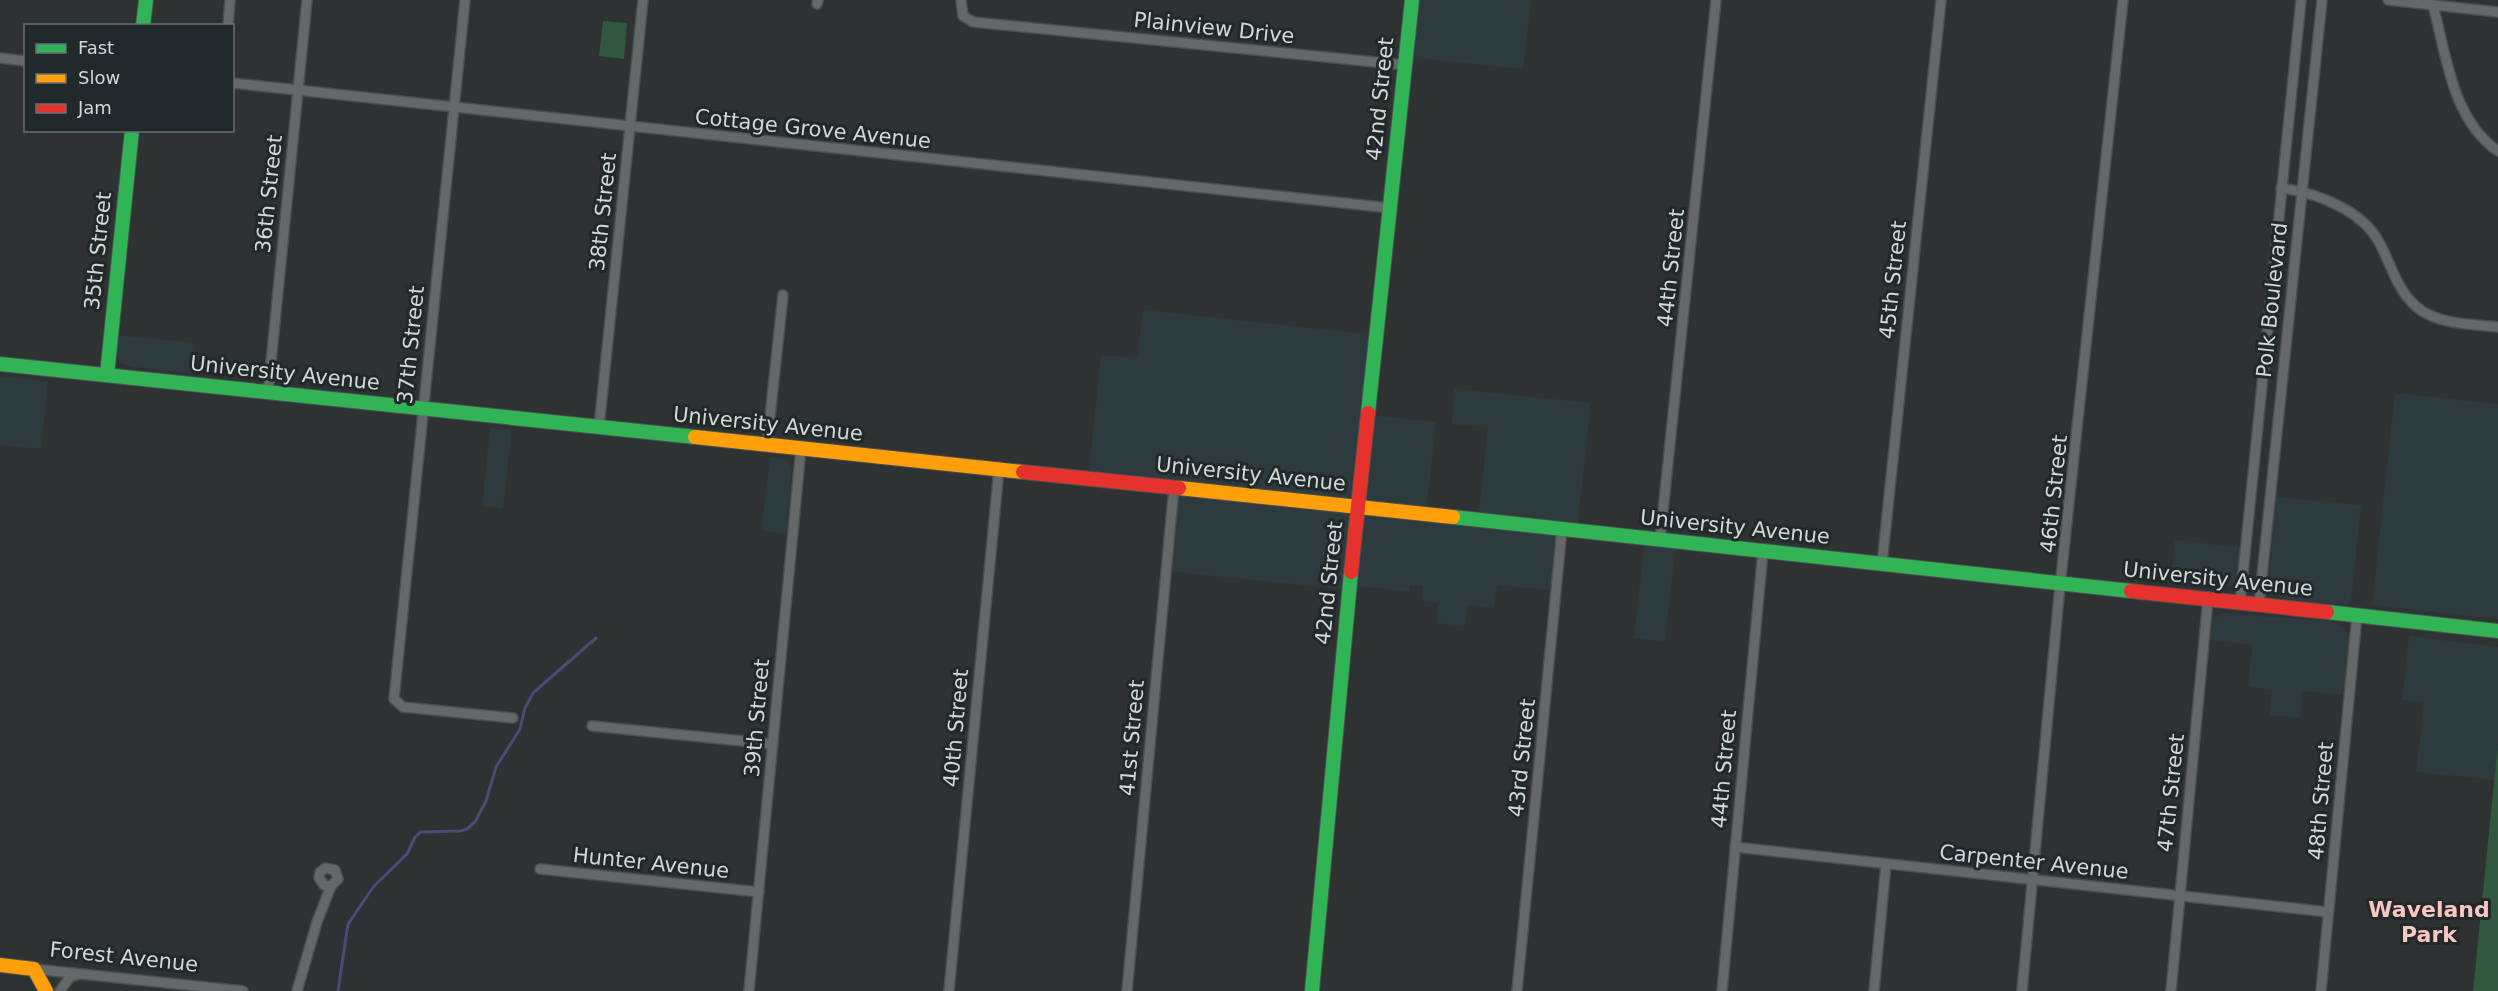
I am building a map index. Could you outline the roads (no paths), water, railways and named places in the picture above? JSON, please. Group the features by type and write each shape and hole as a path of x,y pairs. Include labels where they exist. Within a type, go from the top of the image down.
{"main road":[{"path":"143,24 146,0"},
{"name":"42nd Street","path":"1312,991 1358,507 1412,0"},
{"name":"35th Street","path":"107,375 132,132"},
{"name":"University Avenue","path":"0,364 1358,507 2498,631"},
{"path":"5,966 40,991"},
{"name":"Forest Avenue","path":"5,966 34,969"},
{"path":"34,969 46,991"}],"street":[{"path":"228,24 230,0"},
{"name":"36th Street","path":"268,392 307,0"},
{"name":"37th Street","path":"465,0 394,694 395,702 403,707 513,718"},
{"name":"38th Street","path":"599,427 643,0"},
{"name":"44th Street","path":"1660,540 1716,0"},
{"name":"45th Street","path":"1882,564 1941,0"},
{"name":"46th Street","path":"2022,991 2061,583 2123,0"},
{"name":"Polk Boulevard","path":"2240,603 2301,0"},
{"name":"Polk Boulevard","path":"2259,605 2322,0"},
{"path":"2388,0 2498,12"},
{"name":"Plainview Drive","path":"961,2 963,16 973,22 1405,65"},
{"path":"2433,5 2463,110 2479,134 2498,151"},
{"path":"0,58 24,61"},
{"name":"Cottage Grove Avenue","path":"234,83 1390,208"},
{"path":"2281,188 2302,191 2362,219 2379,242 2399,286 2422,311 2450,322 2498,327"},
{"path":"767,445 783,295"},
{"name":"39th Street","path":"749,991 801,448"},
{"name":"40th Street","path":"949,991 999,469"},
{"name":"41st Street","path":"1127,991 1174,488"},
{"name":"43rd Street","path":"1517,991 1562,529"},
{"name":"44th Street","path":"1722,991 1763,551"},
{"name":"47th Street","path":"2171,991 2208,599"},
{"name":"48th Street","path":"2321,991 2357,615"},
{"path":"592,726 773,744"},
{"name":"Carpenter Avenue","path":"1735,848 2328,912"},
{"path":"1874,991 1886,864"},
{"name":"Hunter Avenue","path":"540,869 759,892"},
{"path":"297,991 317,922 331,886"},
{"name":"Forest Avenue","path":"34,969 243,991"},
{"path":"60,991 70,977 82,974"}],"waterway":[{"path":"338,991 348,924 374,886 407,854 415,837 421,832 460,831 467,829 475,822 486,801 496,767 520,729 525,708 533,693 596,638"}],"district":[{"name":"Waveland Park","path":"2429,922"}]}
